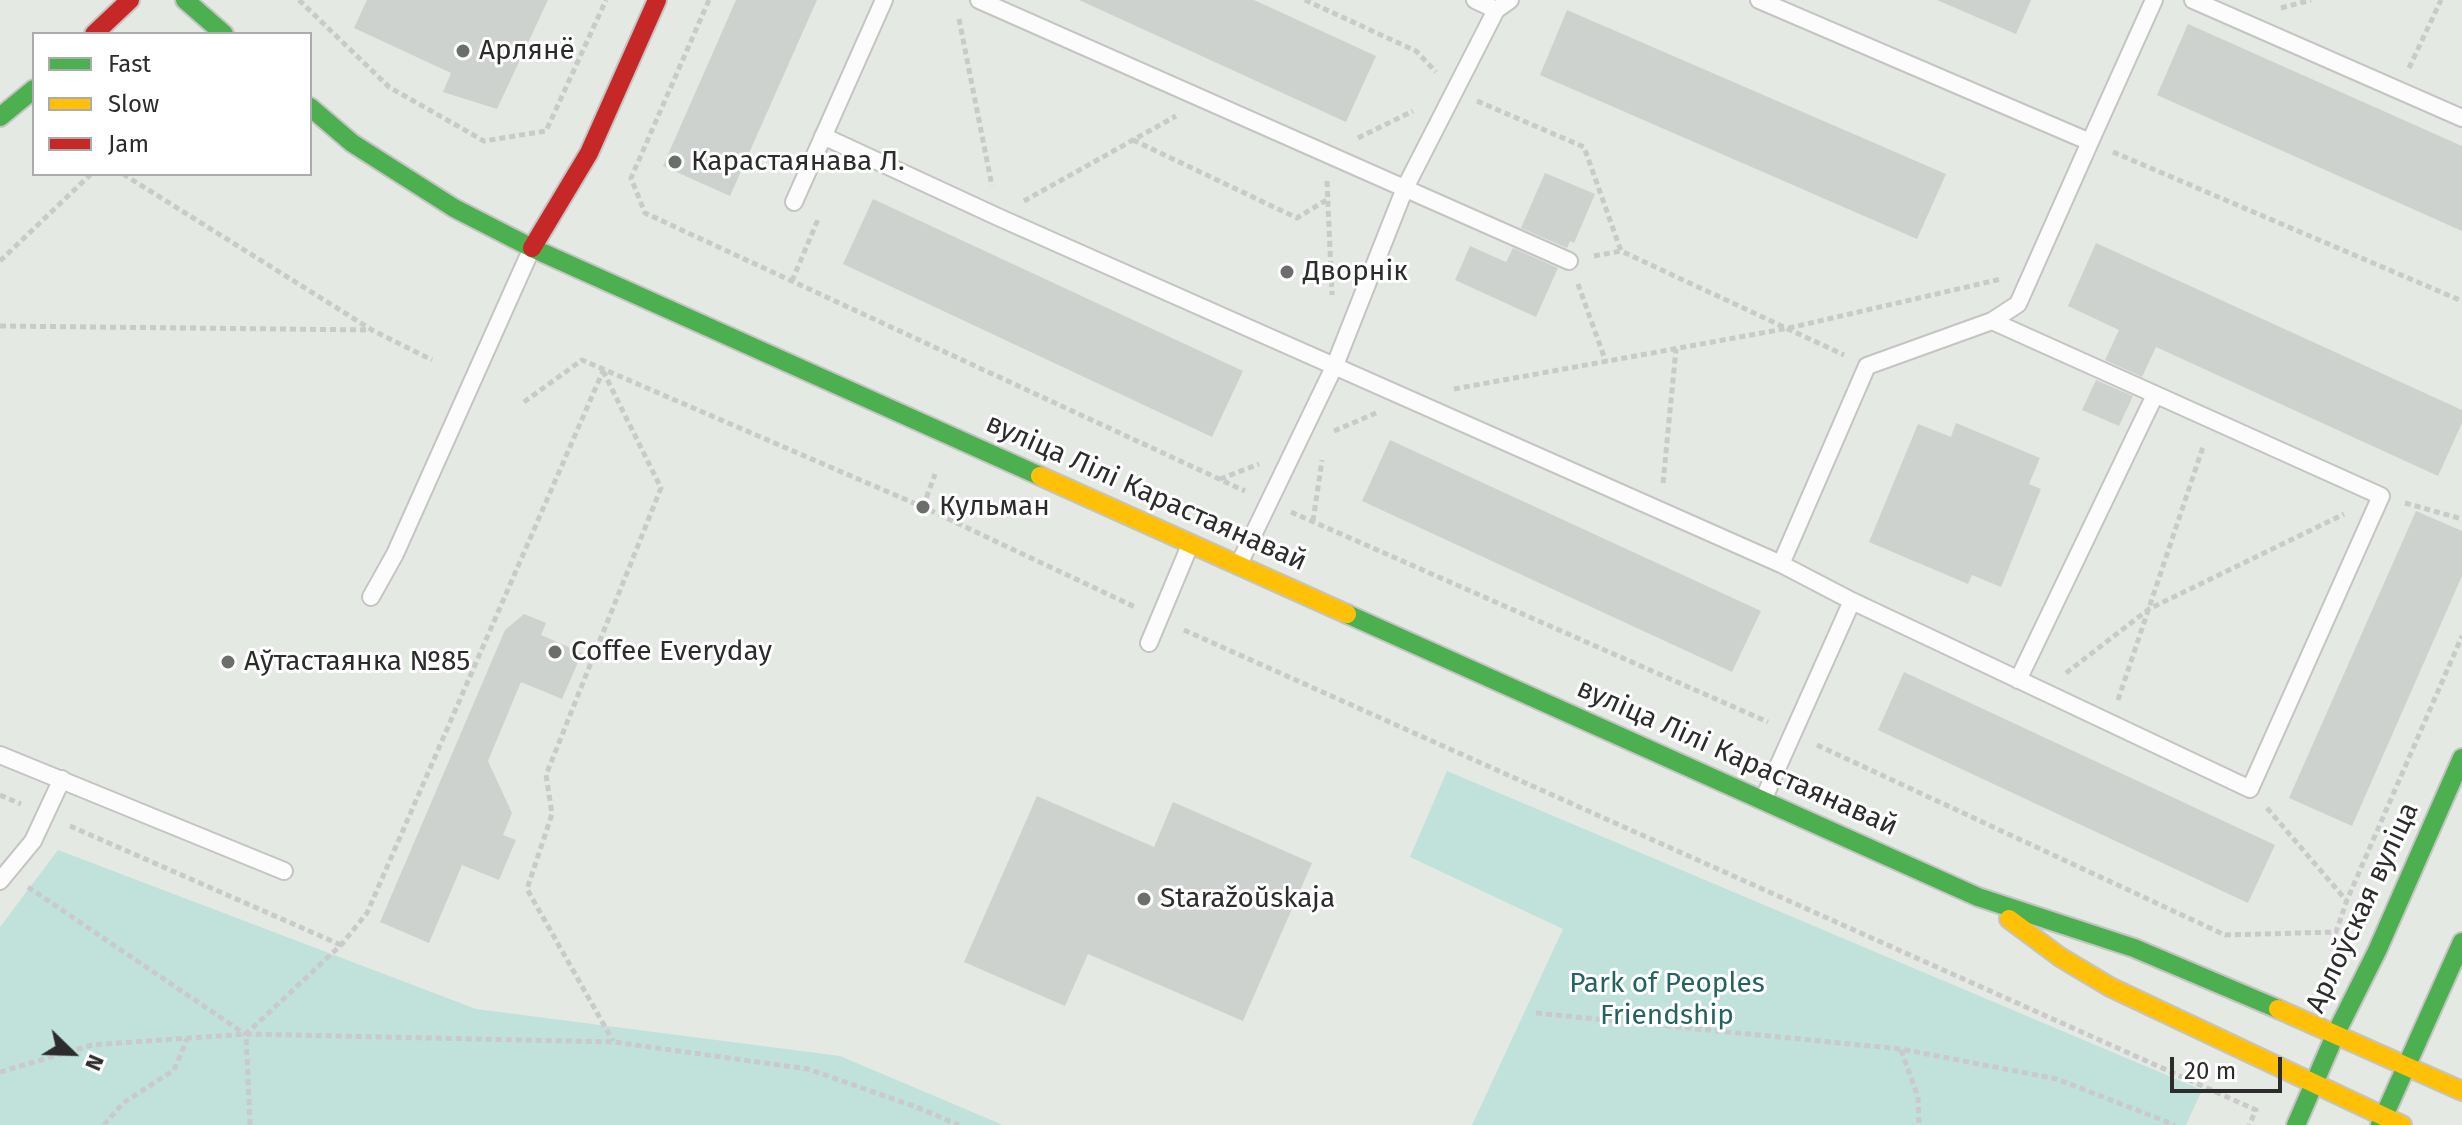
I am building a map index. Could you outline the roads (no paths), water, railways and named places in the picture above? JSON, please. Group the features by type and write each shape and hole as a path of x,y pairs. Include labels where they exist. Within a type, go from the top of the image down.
{"main road":[{"path":"96,32 130,0"},
{"path":"185,0 222,32"},
{"path":"532,248 589,153 657,0"},
{"path":"0,117 32,91"},
{"name":"вуліца Лілі Карастаянавай","path":"312,109 352,143 454,208 532,248 1978,897 2134,948 2336,1033 2462,1091"},
{"name":"Арлоўская вуліца","path":"2296,1125 2462,758"},
{"name":"вуліца Лілі Карастаянавай","path":"1978,897 2060,957 2110,987 2315,1085 2382,1121 2402,1125"},
{"path":"2382,1121 2462,942"}],"lane":[{"path":"794,202 884,0"},
{"path":"979,0 1569,261"},
{"path":"1238,565 1335,365 1405,188 1453,91 1503,5 1475,0"},
{"path":"1759,0 2090,142"},
{"path":"1781,564 1867,366 1992,321 2018,304 2154,0"},
{"path":"2193,0 2462,118"},
{"path":"823,136 998,217 1781,564 1852,601 2250,789 2381,496 1992,321"},
{"path":"371,597 395,554 532,248"},
{"path":"2018,680 2155,395"},
{"path":"1149,643 1191,544"},
{"path":"1763,801 1852,601"},
{"path":"0,755 284,871"},
{"path":"4,877 33,841 62,779"}],"place":[{"name":"Арлянё","path":"463,51"},
{"name":"Карастаянава Л.","path":"675,162"},
{"name":"Дворнік","path":"1287,272"},
{"name":"Кульман","path":"923,507"},
{"name":"Coffee Everyday","path":"555,652"},
{"name":"Аўтастаянка №85","path":"228,662"},
{"name":"Staražoŭskaja","path":"1144,899"}],"park label":[{"name":"Park of Peoples Friendship","path":"1667,1000"}]}
